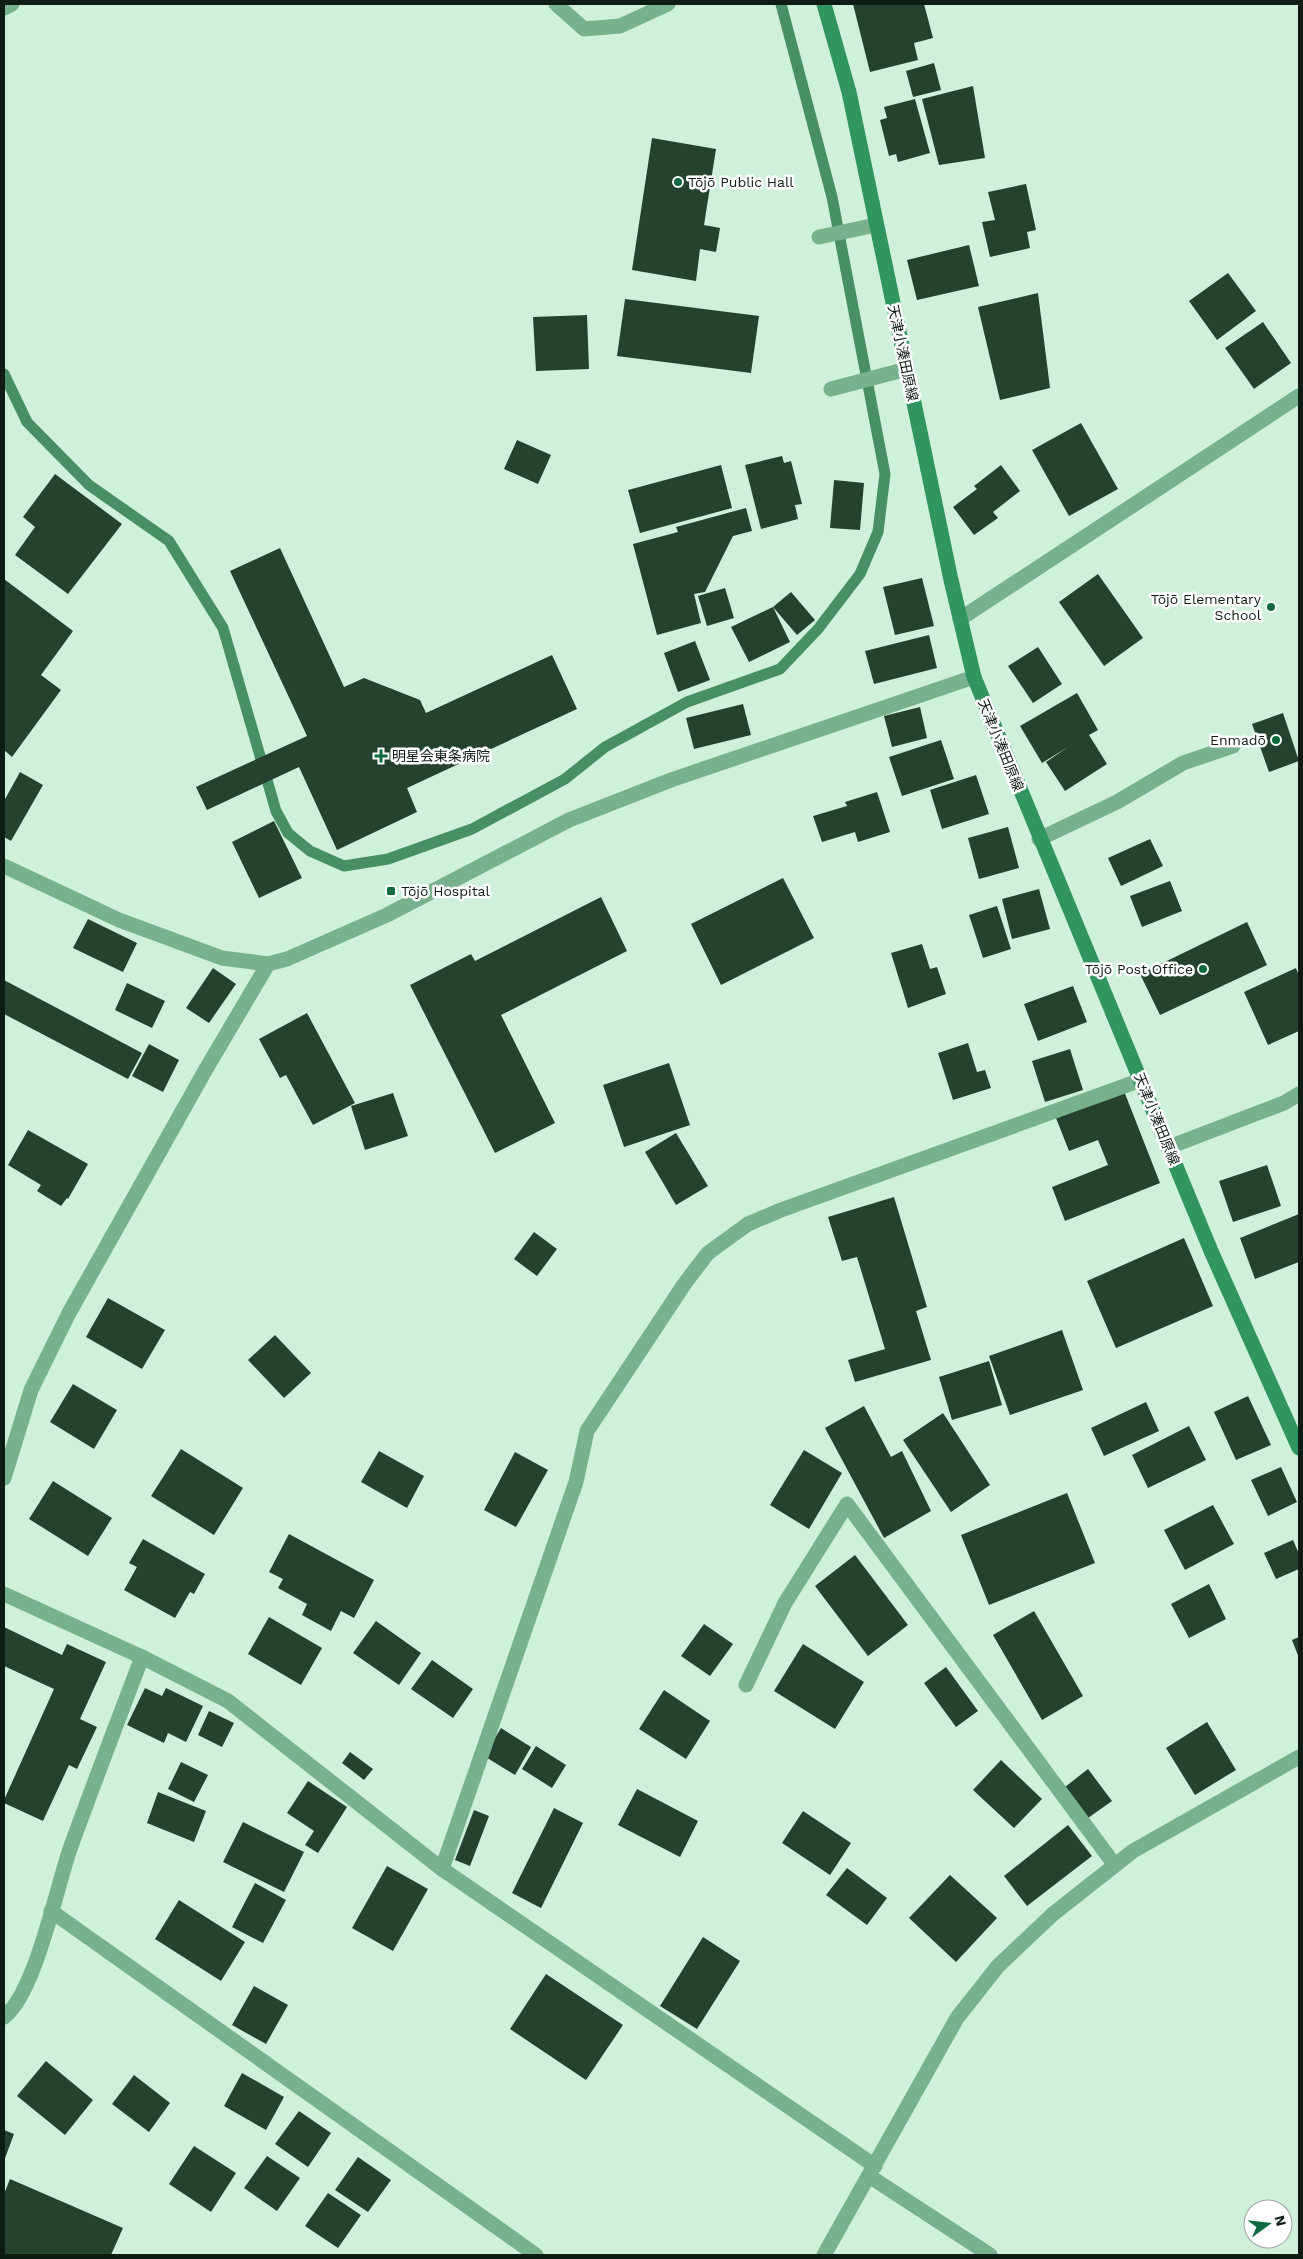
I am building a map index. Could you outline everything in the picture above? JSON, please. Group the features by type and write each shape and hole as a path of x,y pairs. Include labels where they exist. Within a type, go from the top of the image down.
{"main road":[{"name":"天津小湊田原線","path":"824,4 850,92 876,225 974,677 1039,839 1219,1269 1299,1448"}],"street":[{"path":"4,8 12,4"},
{"path":"556,4 584,29 620,26 668,4"},
{"path":"819,237 876,225"},
{"path":"831,389 907,369"},
{"path":"960,619 1299,396"},
{"path":"4,866 119,920 222,958 268,964 286,959 387,915 568,820 672,780 974,677"},
{"path":"1039,839 1117,802 1183,763 1233,746"},
{"path":"4,1478 30,1390 69,1313 206,1068 268,964"},
{"path":"442,1869 576,1482 587,1431 685,1283 708,1253 748,1224 781,1210 1141,1080"},
{"path":"1169,1147 1284,1103 1299,1094"},
{"path":"746,1685 785,1604 846,1504 1114,1864"},
{"path":"4,1594 142,1657 228,1701 442,1869 990,2255"},
{"path":"4,2017 14,2010 30,1978 71,1848 142,1657"},
{"path":"824,2255 957,2018 998,1966 1054,1914 1114,1864 1133,1851 1299,1757"},
{"path":"51,1911 536,2255"}],"building":[{"path":"853,4 924,4 933,38 914,43 918,60 870,72"},
{"path":"934,63 941,90 913,97 906,71"},
{"path":"973,86 985,158 939,165 922,99"},
{"path":"915,99 930,153 898,162 896,154 889,156 880,120 887,118 884,107"},
{"name":"Tōjō Public Hall","path":"652,138 716,149 704,225 720,228 716,252 700,249 696,281 632,270"},
{"path":"1026,184 1036,230 1027,232 1030,248 990,257 982,222 995,220 988,192"},
{"path":"969,245 979,286 917,300 907,260"},
{"path":"1228,273 1256,311 1217,340 1189,301"},
{"path":"1038,293 1050,388 1000,400 978,307"},
{"path":"625,299 759,316 751,373 617,356"},
{"path":"587,315 589,369 536,371 533,317"},
{"path":"1263,322 1291,363 1254,389 1225,348"},
{"path":"1081,423 1118,489 1069,516 1032,450"},
{"path":"517,440 551,455 538,484 504,469"},
{"path":"782,456 784,463 791,461 802,504 795,505 798,519 761,529 745,465"},
{"path":"721,465 732,508 640,533 628,490"},
{"path":"1001,465 1020,491 993,512 998,518 974,535 953,507 977,489 974,486"},
{"path":"55,474 122,524 68,594 15,555 35,527 23,517"},
{"path":"834,480 864,483 860,530 830,528"},
{"path":"746,508 752,531 733,536 705,592 694,594 701,623 657,635 633,544 678,532 676,527"},
{"path":"280,548 344,687 364,678 420,700 426,713 552,655 577,709 407,788 417,812 337,850 299,767 207,810 196,787 307,736 230,571"},
{"path":"1098,574 1143,638 1104,666 1059,602"},
{"path":"922,578 934,626 895,635 883,587"},
{"path":"4,579 73,631 41,675 61,690 12,757 4,750"},
{"path":"725,588 734,618 707,626 698,596"},
{"path":"791,592 815,620 797,635 773,607"},
{"path":"773,607 790,642 749,662 731,627"},
{"path":"929,635 937,668 874,684 865,651"},
{"path":"695,641 710,680 678,692 664,653"},
{"path":"1038,647 1062,684 1033,703 1008,666"},
{"path":"1077,693 1098,730 1089,735 1107,764 1065,791 1046,762 1068,747 1042,763 1020,726"},
{"path":"743,704 751,735 694,749 686,718"},
{"path":"920,707 927,738 892,747 884,716"},
{"name":"Enmadō","path":"1283,713 1299,761 1269,772 1252,724"},
{"path":"941,740 954,779 902,796 889,757"},
{"path":"20,772 43,785 11,841 4,837 4,801"},
{"path":"976,775 989,814 942,829 930,790"},
{"path":"877,792 890,832 858,842 855,832 822,842 813,816 847,806 845,802"},
{"path":"274,821 302,878 259,898 232,842"},
{"path":"1008,827 1019,868 979,879 968,838"},
{"path":"1150,839 1163,866 1121,886 1108,858"},
{"path":"783,878 814,938 721,985 691,924"},
{"path":"1170,881 1182,911 1142,927 1130,896"},
{"path":"1039,889 1050,929 1012,939 1002,899"},
{"path":"601,897 627,951 501,1015 555,1123 495,1153 410,985 471,954 475,961"},
{"path":"997,906 1011,949 983,958 969,915"},
{"path":"88,919 137,943 123,972 73,948"},
{"path":"1247,922 1267,965 1160,1015 1140,974"},
{"path":"922,944 930,969 937,967 946,994 908,1008 891,953"},
{"path":"213,968 236,984 209,1023 186,1008"},
{"path":"1296,968 1299,976 1299,1031 1268,1045 1244,992"},
{"path":"4,980 142,1053 128,1079 4,1014"},
{"path":"127,983 165,1001 152,1028 115,1010"},
{"path":"1073,986 1087,1022 1038,1041 1024,1004"},
{"path":"307,1013 355,1103 313,1125 286,1075 280,1078 259,1039"},
{"path":"968,1043 977,1072 985,1070 991,1088 953,1100 938,1053"},
{"path":"149,1044 179,1060 163,1092 132,1076"},
{"path":"1070,1049 1083,1090 1045,1102 1032,1061"},
{"path":"669,1063 690,1125 624,1147 603,1085"},
{"path":"1124,1091 1160,1183 1065,1221 1052,1187 1108,1165 1098,1140 1069,1151 1056,1118"},
{"path":"393,1093 408,1136 365,1150 351,1106"},
{"path":"28,1130 88,1164 68,1199 61,1206 37,1191 41,1185 8,1165"},
{"path":"676,1133 708,1186 676,1205 645,1152"},
{"path":"1267,1165 1281,1206 1233,1222 1219,1181"},
{"path":"894,1197 927,1307 916,1311 931,1360 855,1382 848,1360 885,1349 857,1257 842,1261 828,1217"},
{"path":"1299,1214 1299,1262 1255,1279 1240,1238"},
{"path":"534,1232 557,1249 537,1276 514,1259"},
{"path":"1184,1238 1213,1306 1116,1348 1087,1281"},
{"path":"108,1298 165,1330 142,1369 86,1337"},
{"path":"1062,1330 1083,1390 1010,1415 989,1356"},
{"path":"275,1335 311,1373 284,1398 248,1360"},
{"path":"989,1361 1002,1405 952,1420 939,1377"},
{"path":"73,1384 117,1410 94,1449 50,1422"},
{"path":"1248,1396 1271,1445 1236,1460 1214,1412"},
{"path":"1146,1402 1159,1431 1104,1456 1091,1428"},
{"path":"864,1406 891,1457 902,1451 931,1511 884,1538 825,1428"},
{"path":"943,1413 990,1485 951,1512 903,1440"},
{"path":"1189,1426 1206,1460 1148,1488 1132,1455"},
{"path":"181,1449 243,1488 214,1535 151,1496"},
{"path":"804,1450 842,1473 809,1529 770,1505"},
{"path":"379,1451 424,1476 407,1508 361,1482"},
{"path":"515,1452 548,1470 516,1527 484,1510"},
{"path":"1281,1467 1297,1502 1268,1516 1251,1480"},
{"path":"53,1481 112,1518 88,1556 29,1519"},
{"path":"1067,1493 1095,1563 989,1605 961,1535"},
{"path":"1213,1505 1234,1544 1185,1570 1164,1530"},
{"path":"289,1534 374,1580 354,1618 341,1611 331,1631 302,1615 307,1604 278,1588 283,1579 269,1572"},
{"path":"143,1539 205,1574 194,1594 190,1592 175,1618 124,1590 137,1567 129,1563"},
{"path":"1293,1540 1299,1554 1299,1569 1276,1579 1264,1553"},
{"path":"855,1555 908,1625 868,1656 815,1586"},
{"path":"1209,1584 1226,1619 1189,1638 1171,1604"},
{"path":"1034,1611 1083,1696 1042,1720 993,1635"},
{"path":"269,1617 322,1648 301,1685 248,1654"},
{"path":"376,1621 421,1653 399,1685 353,1653"},
{"path":"704,1624 733,1644 710,1676 681,1656"},
{"path":"4,1627 62,1655 67,1644 106,1662 80,1719 97,1727 77,1769 69,1765 43,1821 4,1803 4,1800 54,1689 4,1666"},
{"path":"1299,1637 1299,1658 1292,1640"},
{"path":"803,1644 864,1682 835,1729 774,1691"},
{"path":"432,1660 473,1689 453,1718 411,1689"},
{"path":"946,1667 978,1711 956,1727 924,1683"},
{"path":"145,1688 162,1696 166,1688 203,1706 186,1742 168,1733 164,1743 127,1725"},
{"path":"664,1690 710,1721 686,1759 639,1729"},
{"path":"209,1711 234,1723 222,1747 198,1735"},
{"path":"1207,1722 1236,1770 1195,1795 1166,1748"},
{"path":"501,1728 531,1747 515,1775 484,1756"},
{"path":"536,1746 566,1765 552,1788 522,1769"},
{"path":"350,1752 373,1769 364,1780 342,1763"},
{"path":"1001,1760 1042,1799 1014,1828 973,1790"},
{"path":"181,1762 208,1775 194,1802 168,1789"},
{"path":"1088,1769 1112,1801 1088,1818 1065,1787"},
{"path":"308,1781 347,1807 318,1853 305,1845 314,1831 287,1813"},
{"path":"637,1789 698,1821 680,1857 618,1825"},
{"path":"158,1792 206,1811 194,1842 147,1823"},
{"path":"554,1808 583,1823 541,1908 512,1893"},
{"path":"474,1810 489,1816 470,1866 455,1860"},
{"path":"803,1811 851,1843 830,1875 782,1843"},
{"path":"243,1822 304,1852 284,1892 223,1862"},
{"path":"1068,1825 1092,1856 1027,1906 1004,1876"},
{"path":"387,1866 428,1889 393,1951 352,1928"},
{"path":"847,1868 887,1898 867,1925 826,1895"},
{"path":"950,1875 997,1918 956,1962 909,1918"},
{"path":"255,1883 286,1900 263,1943 232,1927"},
{"path":"179,1900 245,1942 221,1981 155,1939"},
{"path":"703,1937 740,1961 697,2029 660,2006"},
{"path":"546,1974 623,2025 586,2080 510,2029"},
{"path":"254,1986 288,2005 266,2044 232,2025"},
{"path":"46,2061 93,2100 65,2135 17,2096"},
{"path":"242,2073 284,2097 266,2130 224,2106"},
{"path":"134,2075 170,2103 149,2132 112,2104"},
{"path":"299,2111 331,2133 308,2167 275,2144"},
{"path":"4,2130 14,2134 4,2161"},
{"path":"194,2146 236,2173 211,2212 169,2184"},
{"path":"267,2156 300,2178 277,2211 244,2188"},
{"path":"358,2157 391,2180 368,2212 335,2190"},
{"path":"10,2179 123,2228 111,2255 4,2255 4,2194"},
{"path":"328,2193 361,2215 338,2248 305,2226"}],"waterway":[{"path":"4,374 27,422 89,485 169,541 223,628 276,811 288,833 310,851 344,866 388,859 472,829 565,779 605,747 687,702 780,669 818,629 860,574 878,532 885,474 832,197 781,4"}],"place":[{"name":"Tōjō Public Hall","path":"678,182"},
{"name":"Tōjō Elementary School","path":"1271,607"},
{"name":"Enmadō","path":"1276,740"},
{"name":"明星会東条病院","path":"381,756"},
{"name":"Tōjō Hospital","path":"391,891"},
{"name":"Tōjō Post Office","path":"1203,969"}]}
